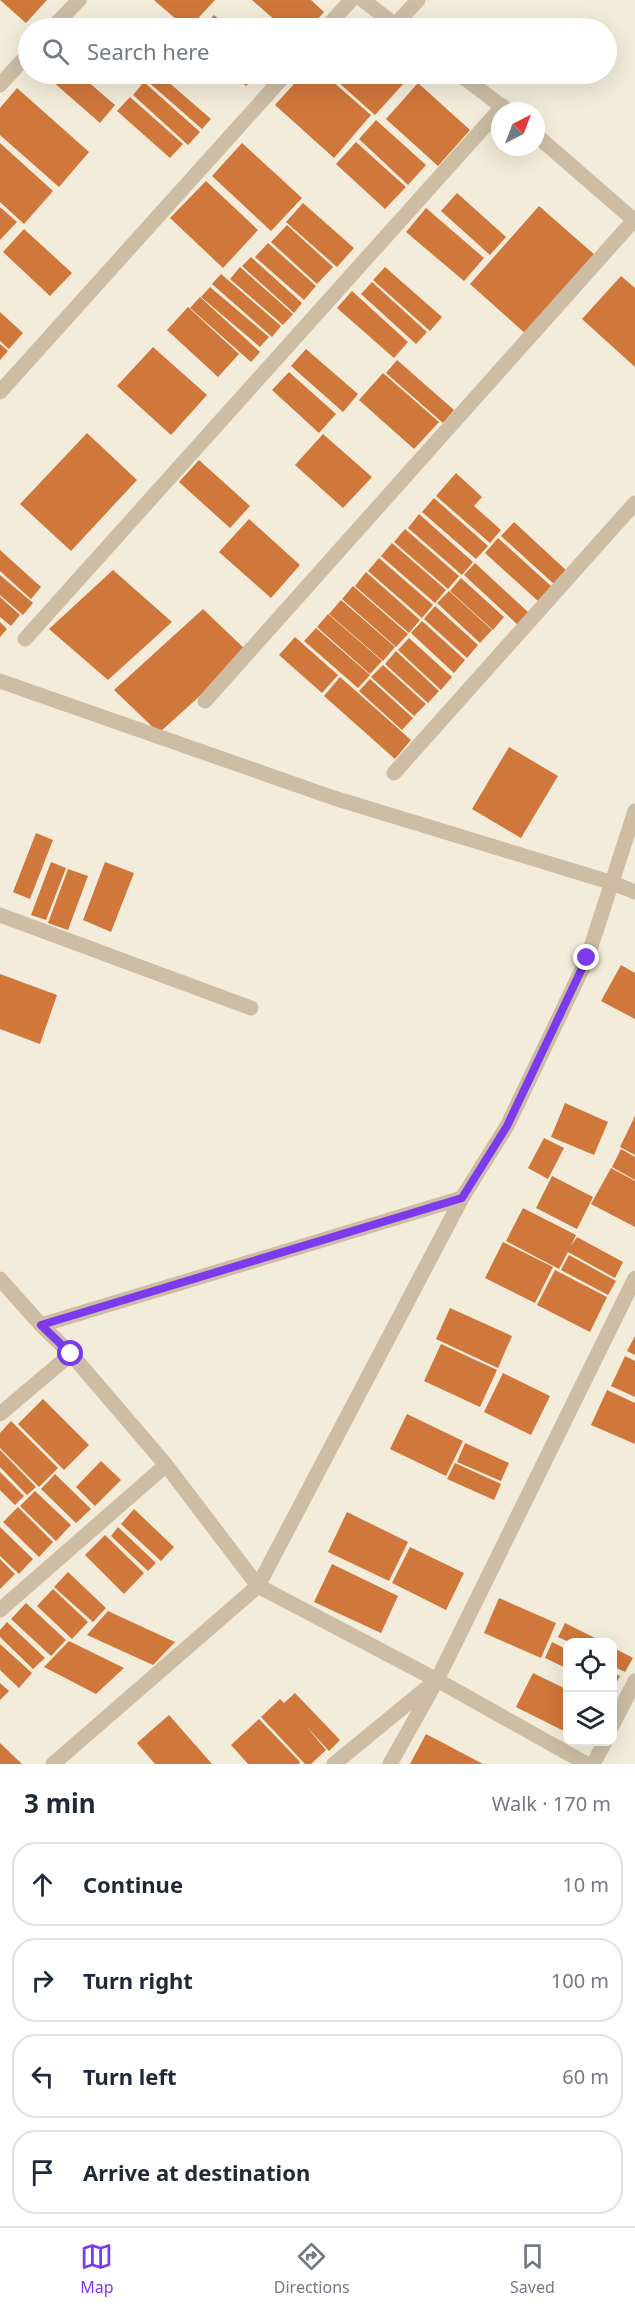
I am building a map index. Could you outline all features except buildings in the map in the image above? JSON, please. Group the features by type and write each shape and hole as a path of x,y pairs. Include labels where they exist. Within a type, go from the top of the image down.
{"street":[{"path":"62,18 79,0"},
{"path":"335,18 351,0"},
{"path":"363,0 386,18"},
{"path":"404,18 418,0"},
{"path":"0,85 18,65"},
{"path":"0,393 277,84"},
{"path":"472,84 497,102"},
{"path":"25,639 491,126"},
{"path":"205,701 634,221 545,143"},
{"path":"394,772 635,503"},
{"path":"0,681 334,798 613,883 635,892"},
{"path":"53,1764 258,1586 462,1198 507,1126 582,969 613,883 635,811"},
{"path":"0,915 251,1008"},
{"path":"41,1325 462,1198"},
{"path":"390,1764 436,1680 635,1278"},
{"path":"0,1279 41,1325 71,1354 166,1465 258,1586 436,1680 587,1764"},
{"path":"0,1414 71,1354"},
{"path":"0,1610 166,1465"},
{"path":"334,1764 436,1680"},
{"path":"617,1716 635,1681"},
{"path":"593,1764 602,1746"}],"route":[{"path":"71,1354 41,1325 462,1198 507,1126 587,958"}]}
